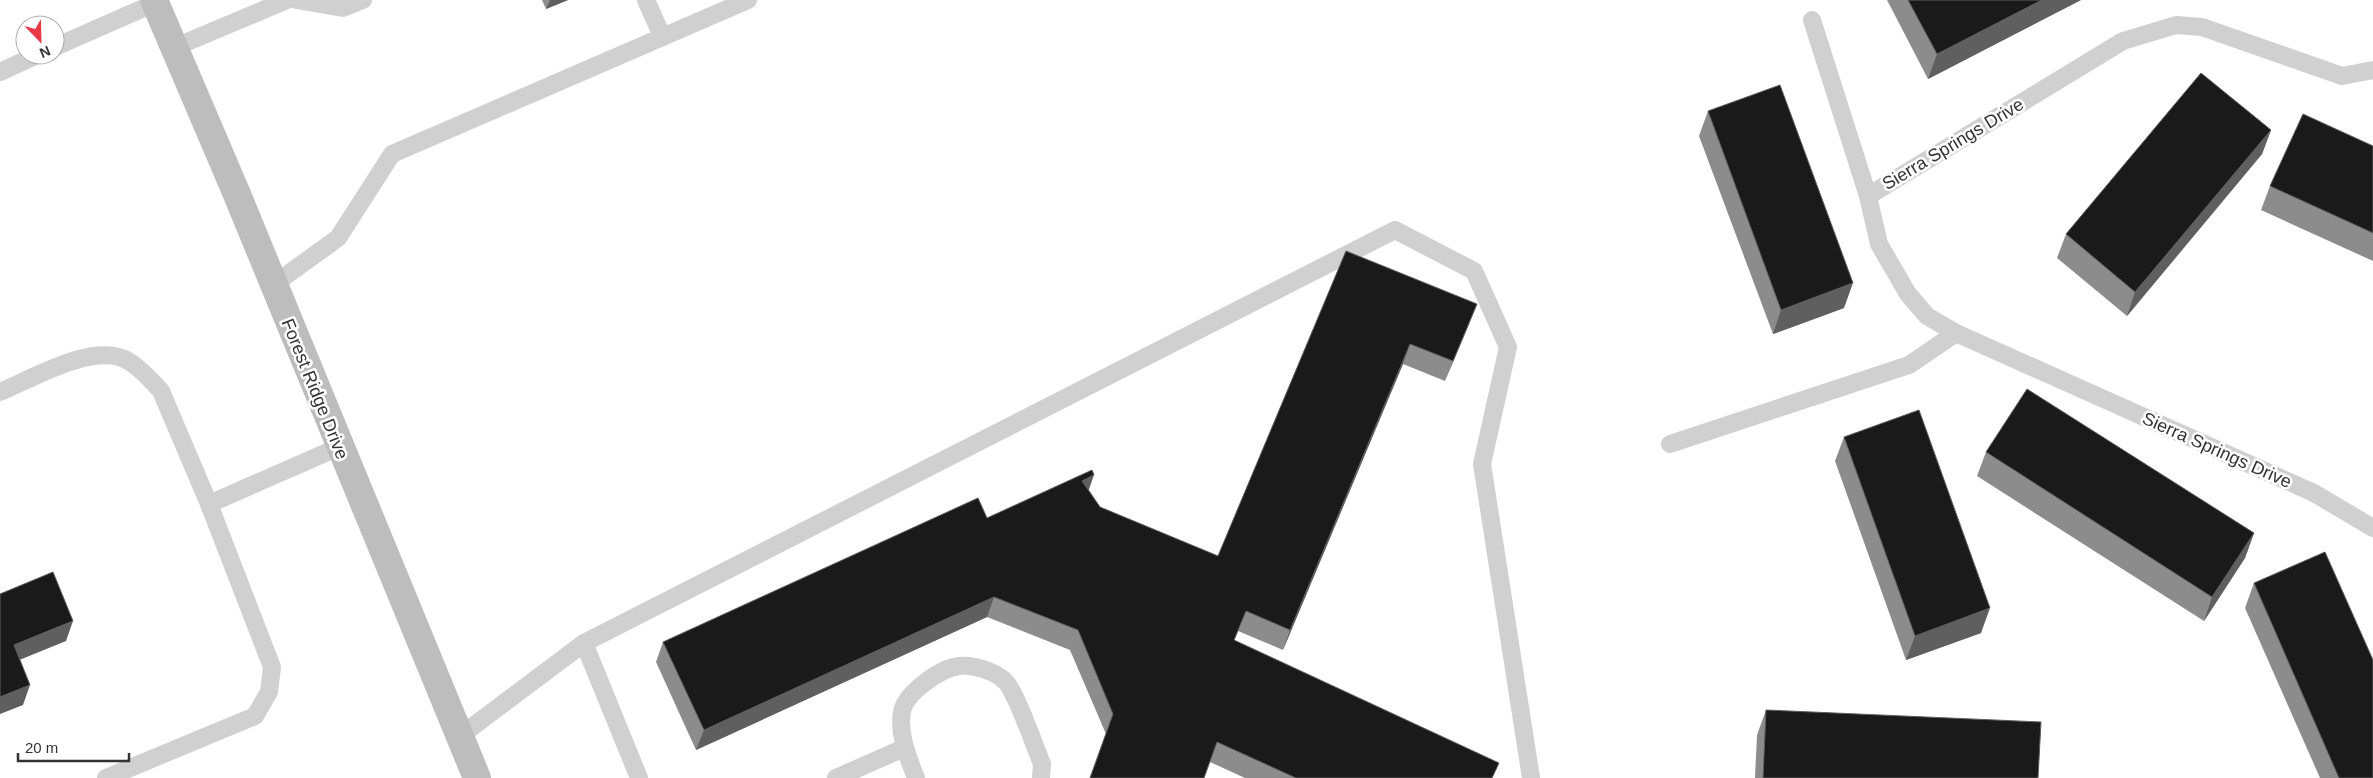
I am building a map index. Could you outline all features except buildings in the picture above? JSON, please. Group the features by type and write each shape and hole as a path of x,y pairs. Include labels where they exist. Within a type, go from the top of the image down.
{"main road":[{"name":"Forest Ridge Drive","path":"154,1 236,192 339,447 477,778"}],"lane":[{"path":"173,48 287,0"},
{"path":"297,0 343,8 363,0"},
{"path":"646,0 662,36"},
{"path":"273,285 338,238 392,154 748,0"},
{"path":"65,42 154,1"},
{"path":"1812,20 1868,196"},
{"name":"Sierra Springs Drive","path":"2373,70 2342,76 2202,27 2176,25 2123,42 1868,196 1879,244 1908,294 1927,316 1956,333 2314,493 2373,528"},
{"path":"0,72 15,65"},
{"path":"460,736 584,643 1395,230 1474,271 1508,348 1482,464 1531,778"},
{"path":"1670,444 1910,365 1956,333"},
{"path":"0,392 81,357 110,354 129,361 161,391 209,504 272,666 269,692 255,716 107,778"},
{"path":"209,504 339,447"},
{"path":"584,643 639,778"},
{"path":"916,778 904,748 902,711 912,693 932,676 958,666 986,670 1005,681 1042,764 1040,778"},
{"path":"836,778 904,748"}]}
